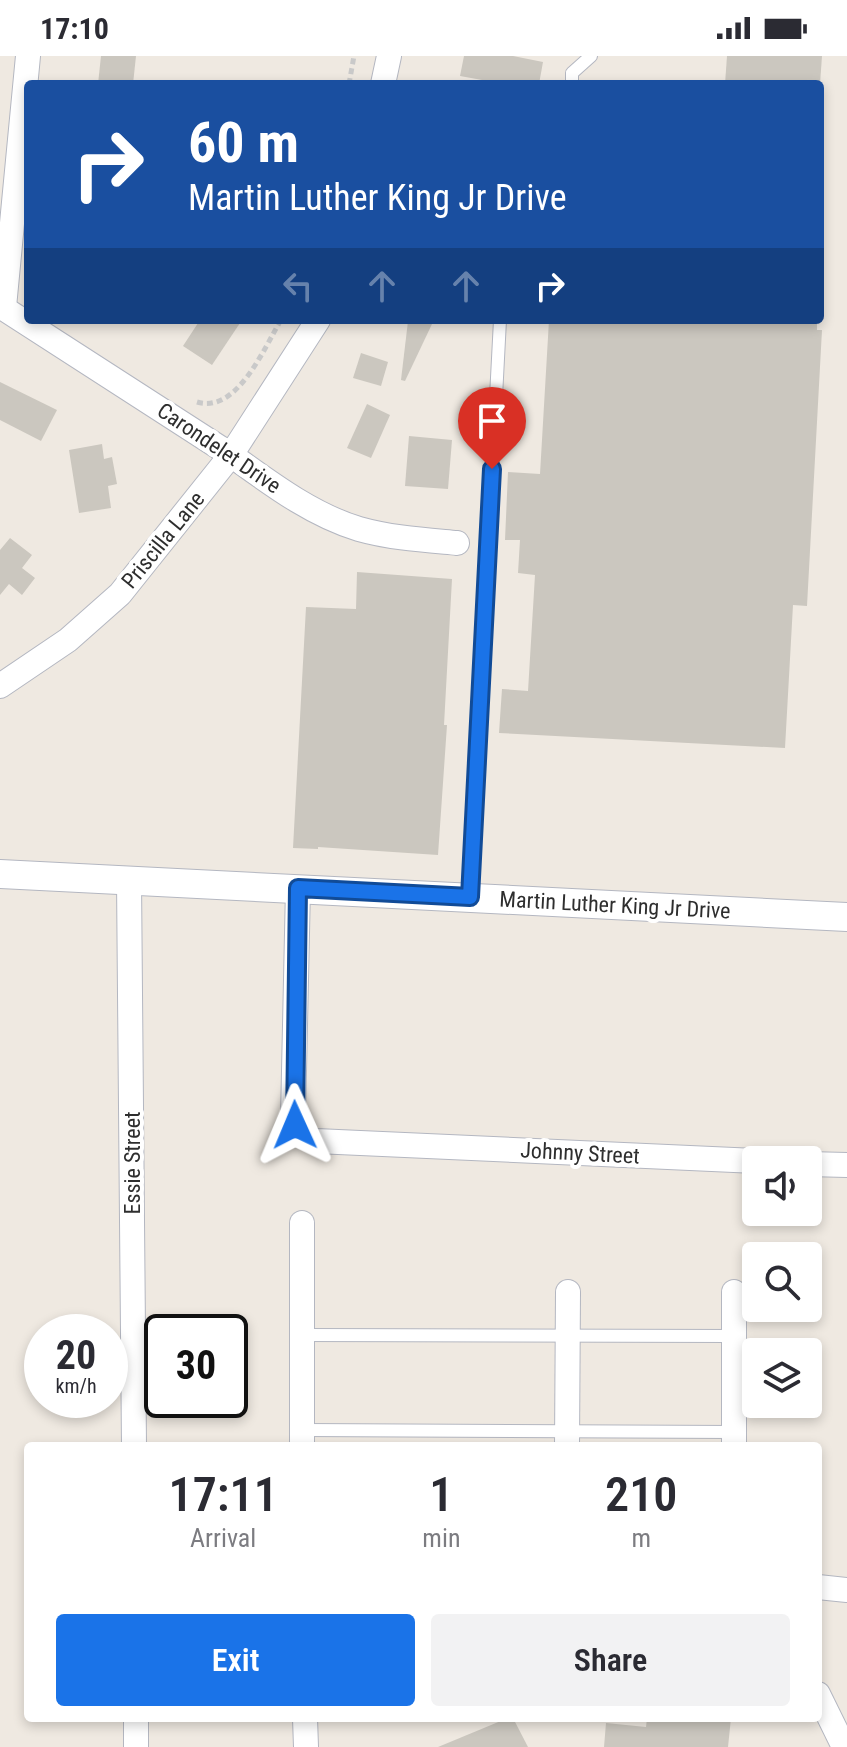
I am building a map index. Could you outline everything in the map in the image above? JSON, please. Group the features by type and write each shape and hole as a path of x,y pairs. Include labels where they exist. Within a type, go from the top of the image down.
{"street":[{"path":"26,80 28,56"},
{"path":"384,80 389,56"},
{"path":"2,307 24,95"},
{"name":"Carondelet Drive","path":"2,307 24,321"},
{"name":"Carondelet Drive","path":"28,324 304,503 358,529 409,539 457,543"},
{"name":"Priscilla Lane","path":"0,686 68,640 120,594 231,455 315,324"},
{"name":"Martin Luther King Jr Drive","path":"0,874 847,917"},
{"name":"Essie Street","path":"129,880 134,1442"},
{"name":"Johnny Street","path":"298,888 295,1125 300,1134 316,1141 742,1160"},
{"path":"822,1164 847,1165"},
{"path":"302,1223 302,1438"},
{"path":"567,1439 568,1292"},
{"path":"734,1292 734,1439"},
{"path":"822,1587 847,1590"},
{"path":"822,1702 844,1747"},
{"path":"136,1722 136,1747"},
{"path":"305,1722 306,1747"}],"lane":[{"path":"572,80 572,73 591,56"},
{"path":"470,897 500,324"},
{"path":"302,1335 734,1336"},
{"path":"302,1438 734,1439"}],"path":[{"path":"350,80 354,56"},
{"path":"191,399 217,404 231,395 278,324"}],"building":[{"path":"101,56 136,56 133,80 98,80"},
{"path":"464,56 513,56 543,62 540,80 482,80 460,76"},
{"path":"727,56 822,56 820,80 725,80"},
{"path":"197,324 239,324 212,365 183,346"},
{"path":"408,324 432,324 405,381 401,380"},
{"path":"549,324 817,324 817,330 822,330 807,606 793,605 785,748 499,733 502,689 528,691 535,575 518,573 520,540 505,540 508,472 540,474"},
{"path":"361,353 388,362 381,386 353,378"},
{"path":"0,382 57,410 41,441 0,420"},
{"path":"367,404 390,415 371,458 347,448"},
{"path":"409,436 452,440 448,489 405,486"},
{"path":"102,444 104,459 112,457 117,484 108,486 111,508 79,513 69,450"},
{"path":"10,538 32,555 22,568 35,578 22,595 9,584 0,595 0,550"},
{"path":"357,572 452,579 444,725 447,725 438,855 293,848 306,607 356,609"},
{"path":"498,1722 515,1722 528,1747 438,1747"},
{"path":"647,1722 731,1722 728,1747 604,1747 606,1723 646,1727"}],"route":[{"path":"295,1125 298,888 470,897 492,469"}]}
